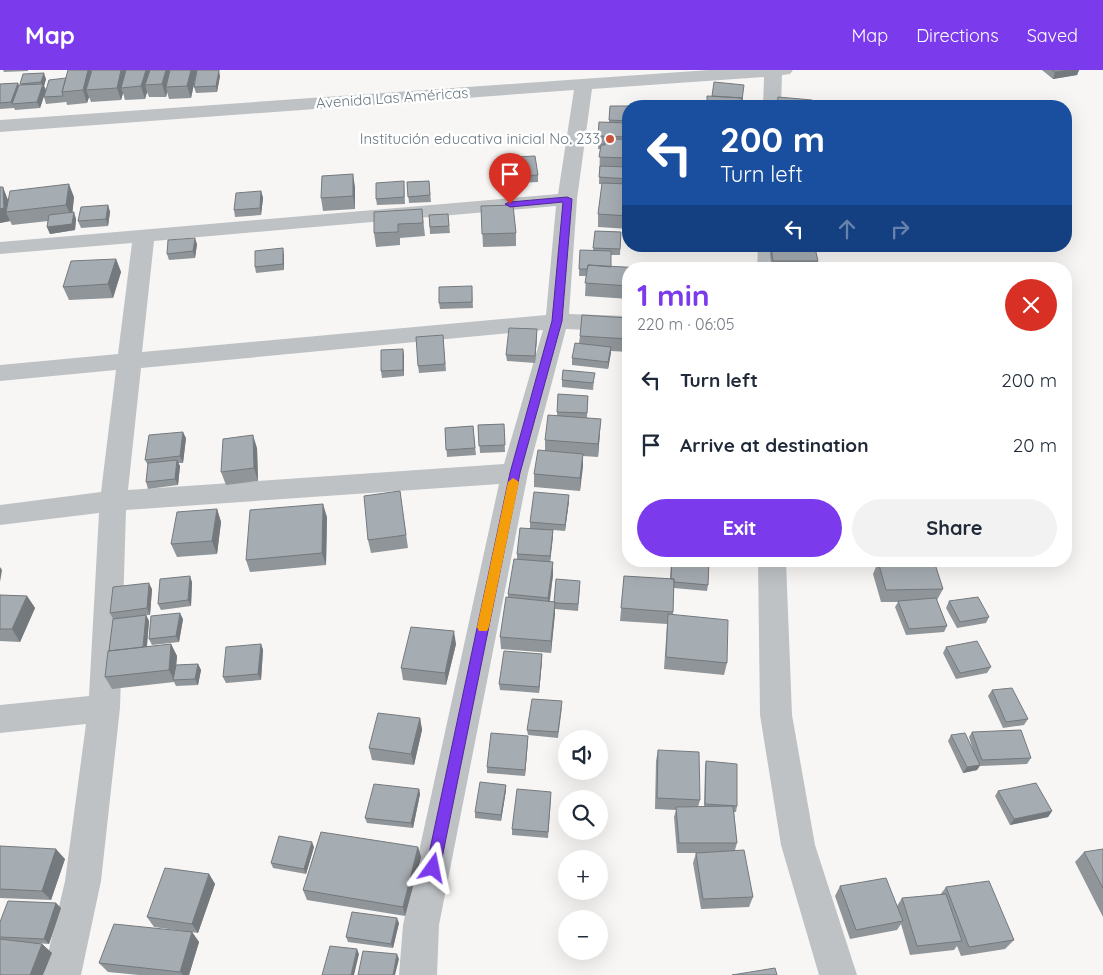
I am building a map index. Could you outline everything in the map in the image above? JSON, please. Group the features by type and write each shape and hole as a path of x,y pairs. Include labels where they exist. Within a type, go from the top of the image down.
{"street":[{"name":"Avenida Las Américas","path":"0,126 779,71"},
{"path":"773,100 779,71"},
{"path":"418,975 421,925 515,473 557,321 567,199 584,85"},
{"path":"0,248 567,199"},
{"path":"62,975 83,881 104,708 113,501 144,236"},
{"path":"0,373 557,321 622,324"},
{"path":"0,515 113,501 515,473"},
{"path":"772,567 776,715 798,845 838,975"},
{"path":"0,719 104,708"}],"building":[{"path":"68,70 88,70 83,90 62,92"},
{"path":"92,70 121,70 117,88 86,90"},
{"path":"126,70 146,70 141,86 121,88"},
{"path":"150,70 166,70 162,84 145,85"},
{"path":"170,70 191,70 187,86 166,87"},
{"path":"197,70 219,70 216,86 194,87"},
{"path":"1052,70 1071,70 1055,72"},
{"path":"44,73 41,82 20,84 23,74"},
{"path":"66,78 62,92 63,96 44,97 49,80"},
{"path":"714,82 744,85 742,100 742,98 712,96"},
{"path":"18,83 11,102 0,103 0,84"},
{"path":"43,84 37,102 12,104 19,85"},
{"path":"707,96 742,98 742,100 707,100"},
{"path":"778,97 812,100 778,100"},
{"path":"610,106 622,106 622,121 609,120"},
{"path":"599,122 622,123 622,137 598,136"},
{"path":"605,138 622,139 622,158 599,157 601,145 605,145"},
{"path":"535,156 538,175 518,176 515,157"},
{"path":"600,166 622,167 622,179 599,177"},
{"path":"353,174 353,196 321,198 322,176"},
{"path":"404,181 404,197 376,199 376,183"},
{"path":"429,181 430,195 408,197 407,182"},
{"path":"602,183 622,184 622,216 598,214"},
{"path":"69,184 66,205 6,212 10,191"},
{"path":"0,187 3,187 4,208 0,209"},
{"path":"261,191 260,208 234,210 236,193"},
{"path":"108,205 106,219 78,221 81,207"},
{"path":"513,205 516,233 482,234 481,206"},
{"path":"422,209 423,223 398,224 398,232 374,233 374,212"},
{"path":"74,212 72,224 47,227 49,215"},
{"path":"448,214 449,226 430,227 429,215"},
{"path":"595,231 621,232 620,249 593,248"},
{"path":"195,238 193,251 167,254 168,240"},
{"path":"283,248 283,264 255,267 255,251"},
{"path":"580,250 611,251 611,267 588,265 587,269 579,269"},
{"path":"772,252 816,252 818,261 773,261"},
{"path":"116,259 108,284 63,287 71,261"},
{"path":"588,265 622,267 622,286 585,283"},
{"path":"472,286 472,302 439,303 439,287"},
{"path":"582,315 622,318 622,339 580,336"},
{"path":"509,328 537,329 535,356 506,355"},
{"path":"443,335 445,364 418,366 416,337"},
{"path":"575,343 611,347 608,362 572,358"},
{"path":"403,349 403,370 381,371 381,350"},
{"path":"563,370 595,373 593,383 562,380"},
{"path":"558,394 588,396 587,413 557,412"},
{"path":"548,415 601,419 598,444 545,440"},
{"path":"504,424 505,445 479,446 478,425"},
{"path":"473,426 475,448 446,450 445,428"},
{"path":"183,432 180,456 145,460 149,435"},
{"path":"253,435 254,468 221,472 223,439"},
{"path":"538,450 583,454 580,478 534,474"},
{"path":"177,460 175,479 146,482 148,463"},
{"path":"400,491 406,535 368,540 364,496"},
{"path":"534,492 569,495 565,525 530,522"},
{"path":"323,504 322,553 246,560 250,510"},
{"path":"217,509 212,541 171,544 177,512"},
{"path":"520,528 553,530 550,556 517,554"},
{"path":"514,559 553,562 548,598 508,594"},
{"path":"672,567 709,567 708,585 674,582 674,579 671,579"},
{"path":"880,567 936,567 943,589 886,590"},
{"path":"190,576 188,600 158,604 160,579"},
{"path":"624,576 674,579 673,612 621,608"},
{"path":"556,579 580,581 578,604 554,602"},
{"path":"149,583 147,608 110,613 113,587"},
{"path":"0,595 27,596 12,629 0,629"},
{"path":"506,597 555,602 551,641 500,637"},
{"path":"978,597 989,617 960,622 949,601"},
{"path":"936,598 947,626 909,629 898,601"},
{"path":"180,613 176,636 149,639 151,616"},
{"path":"668,614 728,620 727,663 666,657"},
{"path":"146,615 143,647 109,651 113,619"},
{"path":"411,627 454,631 445,673 401,668"},
{"path":"977,641 991,667 960,673 946,647"},
{"path":"171,644 169,670 105,677 108,651"},
{"path":"261,644 258,674 223,677 226,647"},
{"path":"504,651 542,654 539,687 499,684"},
{"path":"198,664 195,679 173,680 176,665"},
{"path":"1012,688 1028,719 1006,722 992,690"},
{"path":"532,699 562,701 558,732 527,730"},
{"path":"378,713 420,718 411,754 369,748"},
{"path":"1021,730 1031,758 982,760 972,732"},
{"path":"491,733 528,736 525,770 487,767"},
{"path":"965,733 980,765 967,767 951,735"},
{"path":"658,750 699,752 700,800 657,798"},
{"path":"706,761 737,764 737,806 705,804"},
{"path":"480,782 506,785 501,815 475,812"},
{"path":"1036,783 1052,811 1014,819 998,791"},
{"path":"374,784 419,789 411,823 365,818"},
{"path":"517,789 551,792 548,832 512,829"},
{"path":"733,806 737,843 679,843 676,807"},
{"path":"321,832 418,847 403,907 303,890"},
{"path":"279,836 312,842 304,869 271,863"},
{"path":"0,846 56,849 42,891 0,889"},
{"path":"1103,849 1103,888 1084,852"},
{"path":"744,850 753,897 703,899 696,853"},
{"path":"165,868 209,874 192,924 147,917"},
{"path":"886,878 903,921 856,930 840,886"},
{"path":"989,881 1014,940 969,947 946,887"},
{"path":"946,894 962,941 917,946 902,898"},
{"path":"8,901 56,903 44,939 0,937 0,922"},
{"path":"352,912 397,918 391,944 346,937"},
{"path":"114,924 192,932 180,972 99,963"},
{"path":"0,939 42,944 30,975 0,975"},
{"path":"330,946 357,949 351,975 322,975"},
{"path":"363,951 397,954 393,975 358,975"},
{"path":"775,968 777,975 732,975"}],"slow traffic":[{"path":"483,627 513,482"}],"place":[{"name":"Institución educativa inicial No. 233","path":"610,139"}],"route":[{"path":"433,868 515,473 557,321 567,199 510,204"}]}
